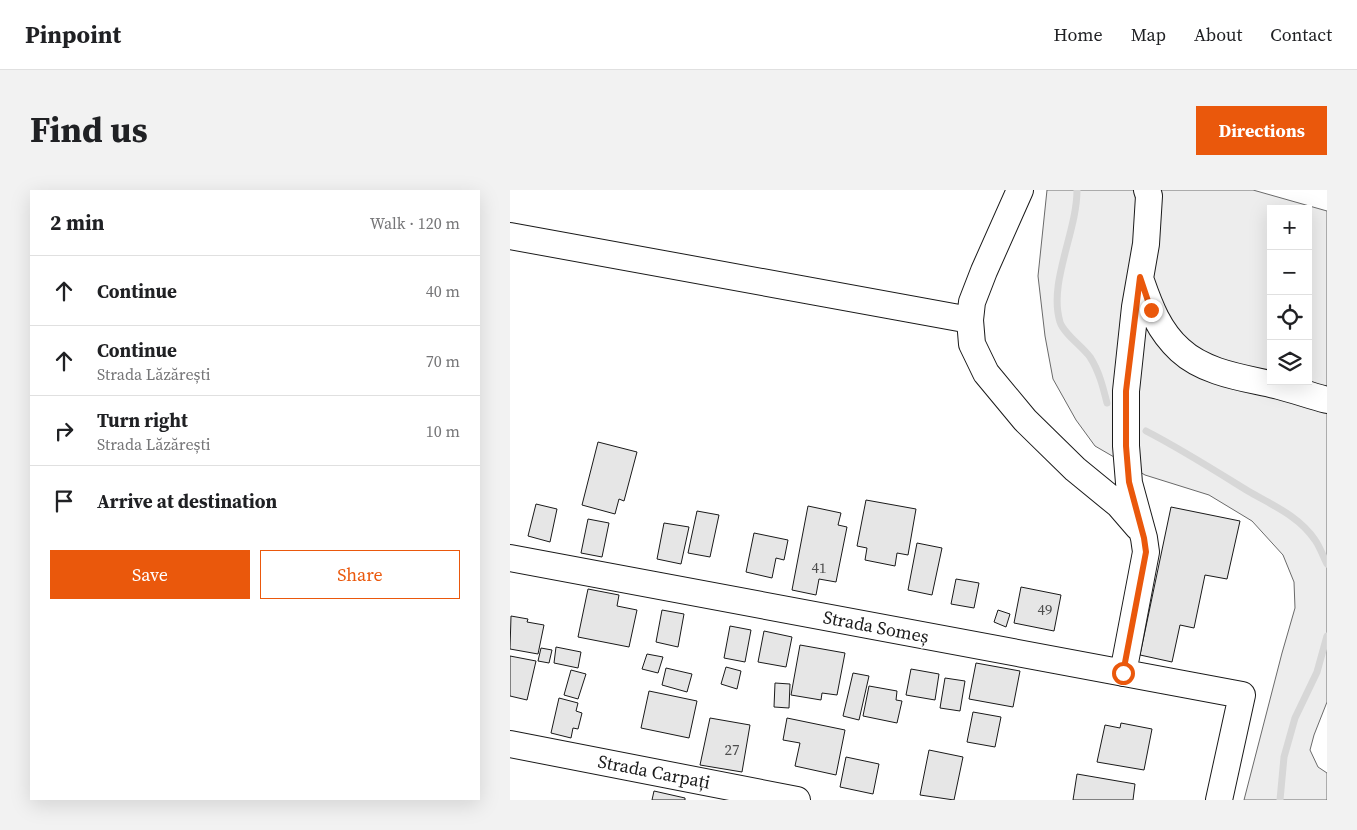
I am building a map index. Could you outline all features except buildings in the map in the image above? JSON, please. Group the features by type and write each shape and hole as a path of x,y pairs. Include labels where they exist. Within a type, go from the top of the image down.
{"street":[{"path":"1020,190 984,270 972,302 970,320 972,344 986,373 1026,420 1075,469 1119,505 1140,529"},
{"path":"1123,673 1146,552 1129,482 1126,446 1126,391 1146,244 1147,190"},
{"path":"510,236 970,320"},
{"path":"1140,277 1151,310 1163,330 1180,350 1204,366 1327,400"},
{"name":"Strada Someș","path":"510,558 1242,695 1219,800"},
{"name":"Strada Carpați","path":"510,744 797,800"}],"shaded area":[{"path":"1047,190 1253,190 1306,205 1267,205 1267,385 1312,385 1312,207 1327,211 1327,702 1310,750 1318,767 1327,773 1327,800 1244,800 1295,608 1294,582 1283,555 1252,521 1209,495 1145,475 1095,446 1076,420 1053,379 1045,336 1038,276"}],"waterway":[{"path":"1077,190 1073,223 1060,274 1057,307 1062,326 1093,362 1107,403"},
{"path":"1146,431 1185,452 1293,518 1315,540 1327,564"},
{"path":"1280,800 1284,757 1295,718 1317,672 1327,636"}],"route":[{"path":"1123,673 1146,552 1129,482 1126,446 1126,391 1140,277 1151,310"}]}
